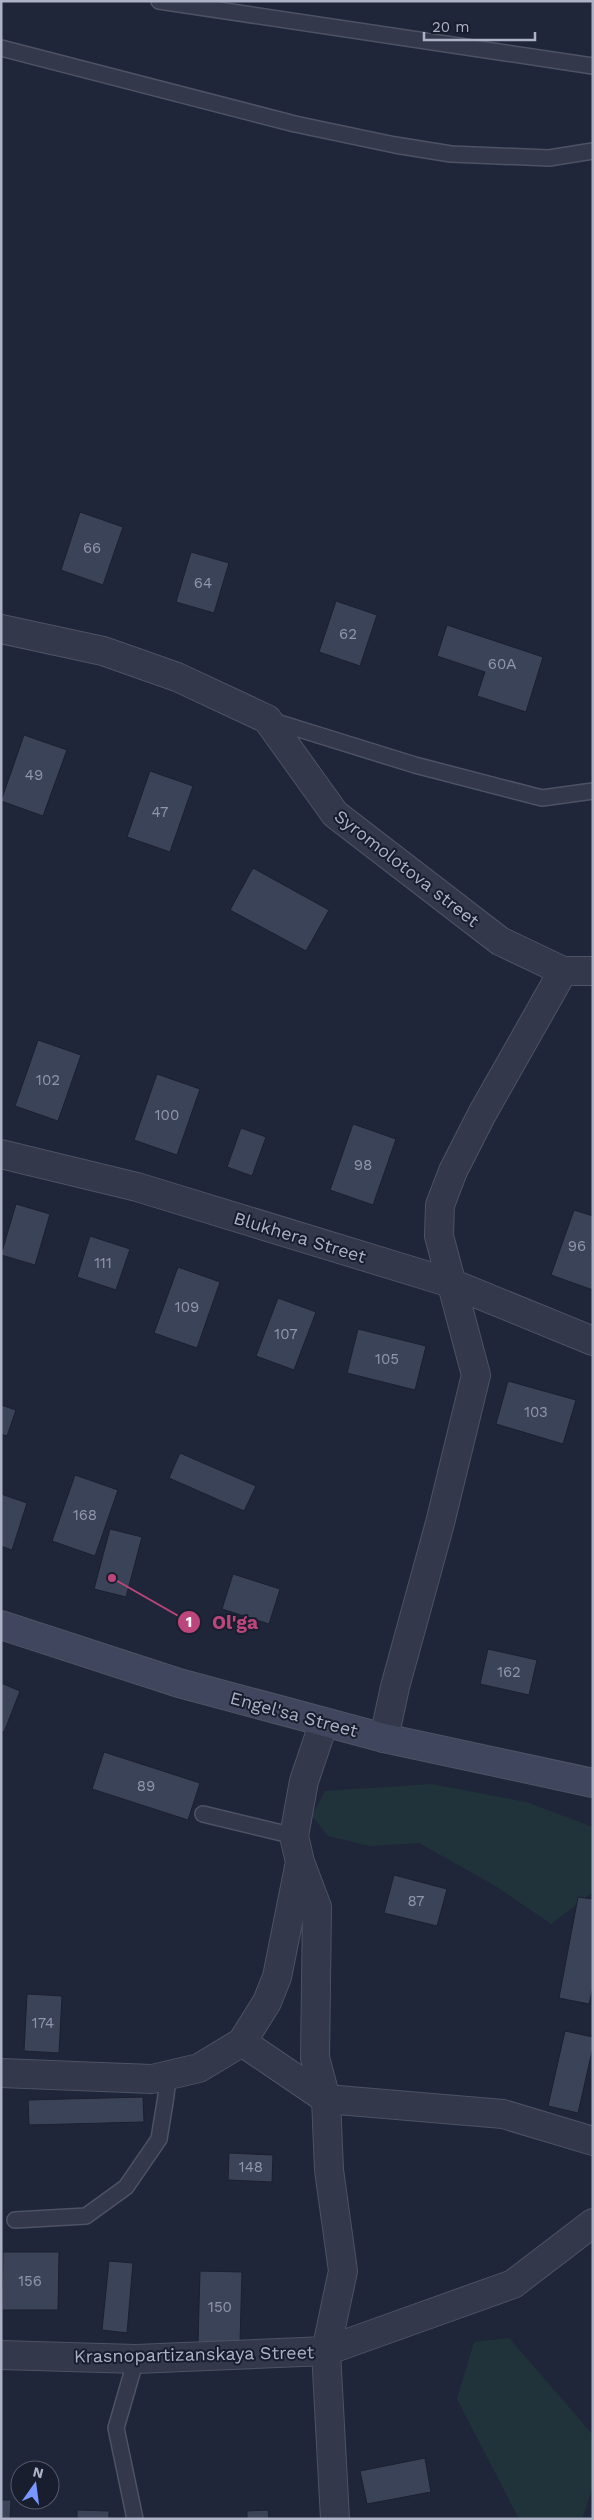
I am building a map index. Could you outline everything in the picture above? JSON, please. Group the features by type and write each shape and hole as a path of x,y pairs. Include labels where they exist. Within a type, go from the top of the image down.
{"main road":[{"name":"Engel'sa Street","path":"1,1625 180,1683 324,1722 384,1738 593,1783"}],"street":[{"name":"Syromolotova street","path":"1,629 103,651 176,677 267,719 335,814 500,941 563,971 593,971"},
{"path":"384,1738 395,1688 440,1523 476,1375 439,1236 440,1205 453,1171 482,1114 563,971"},
{"name":"Blukhera Street","path":"1,1154 137,1187 451,1283 593,1341"},
{"name":"Krasnopartizanskaya Street","path":"324,1722 304,1781 294,1836 300,1862 317,1906 314,2058 326,2099 329,2170 343,2271 326,2351 334,2519"},
{"name":"Krasnopartizanskaya Street","path":"1,2073 152,2079 199,2068 242,2042 266,2002 277,1977 300,1862"},
{"path":"242,2042 326,2099 502,2114 593,2141"},
{"name":"Krasnopartizanskaya Street","path":"1,2355 136,2359 326,2351 514,2284 593,2223"}],"lane":[{"path":"159,1 593,66"},
{"path":"1,48 295,124 395,145 451,154 549,158 593,151"},
{"path":"267,719 415,765 542,798 593,792"},
{"path":"203,1814 294,1836"},
{"path":"15,2220 86,2216 126,2187 158,2139 168,2075"},
{"path":"135,2519 116,2428 136,2359"}],"shaded area":[{"path":"432,1784 526,1802 593,1827 593,1892 551,1924 494,1885 419,1843 370,1846 328,1836 312,1816 325,1791"},
{"path":"509,2338 593,2435 593,2486 582,2519 519,2519 457,2399 474,2342"}],"building":[{"path":"80,512 123,527 103,585 61,570"},
{"path":"191,552 229,563 214,613 176,602"},
{"path":"336,601 377,615 360,666 319,652"},
{"path":"447,625 543,657 526,712 477,696 485,672 437,656"},
{"path":"24,735 67,750 43,816 1,801"},
{"path":"150,771 193,786 170,852 127,837"},
{"path":"253,868 329,910 306,951 230,910"},
{"path":"38,1040 81,1055 58,1121 15,1106"},
{"path":"157,1074 200,1089 177,1155 134,1140"},
{"path":"353,1124 396,1139 373,1205 330,1190"},
{"path":"241,1128 266,1137 252,1176 227,1167"},
{"path":"16,1204 50,1214 35,1265 1,1255"},
{"path":"574,1210 593,1216 593,1290 551,1275"},
{"path":"90,1236 130,1249 116,1290 77,1277"},
{"path":"178,1267 220,1282 197,1348 154,1333"},
{"path":"278,1298 316,1312 294,1370 256,1356"},
{"path":"358,1329 426,1346 415,1390 347,1373"},
{"path":"508,1381 576,1400 563,1444 496,1424"},
{"path":"1,1405 16,1410 7,1436 1,1434"},
{"path":"180,1453 256,1486 244,1511 169,1478"},
{"path":"75,1475 118,1490 95,1556 52,1541"},
{"path":"1,1494 27,1503 12,1550 1,1546"},
{"path":"110,1529 142,1537 126,1597 94,1589"},
{"path":"233,1574 280,1589 269,1624 222,1609"},
{"path":"488,1649 537,1660 529,1695 480,1684"},
{"path":"1,1683 20,1691 4,1732 1,1731"},
{"path":"104,1752 200,1783 188,1820 92,1789"},
{"path":"394,1875 447,1889 437,1926 384,1913"},
{"path":"578,1897 593,1899 593,1987 589,2004 559,1998"},
{"path":"27,1994 62,1996 59,2053 24,2051"},
{"path":"565,2031 593,2037 593,2047 578,2113 548,2106"},
{"path":"143,2097 144,2122 29,2125 28,2100"},
{"path":"229,2153 273,2155 272,2182 228,2180"},
{"path":"3,2252 59,2252 58,2310 2,2310"},
{"path":"109,2261 133,2263 127,2333 102,2330"},
{"path":"200,2271 242,2272 240,2343 198,2342"},
{"path":"425,2458 431,2492 367,2504 360,2471"},
{"path":"1,2500 10,2500 10,2519 1,2519"},
{"path":"77,2510 109,2511 109,2519 77,2519"},
{"path":"268,2510 269,2519 247,2519 247,2511"}],"place":[{"name":"Ol'ga","path":"112,1578"}]}
